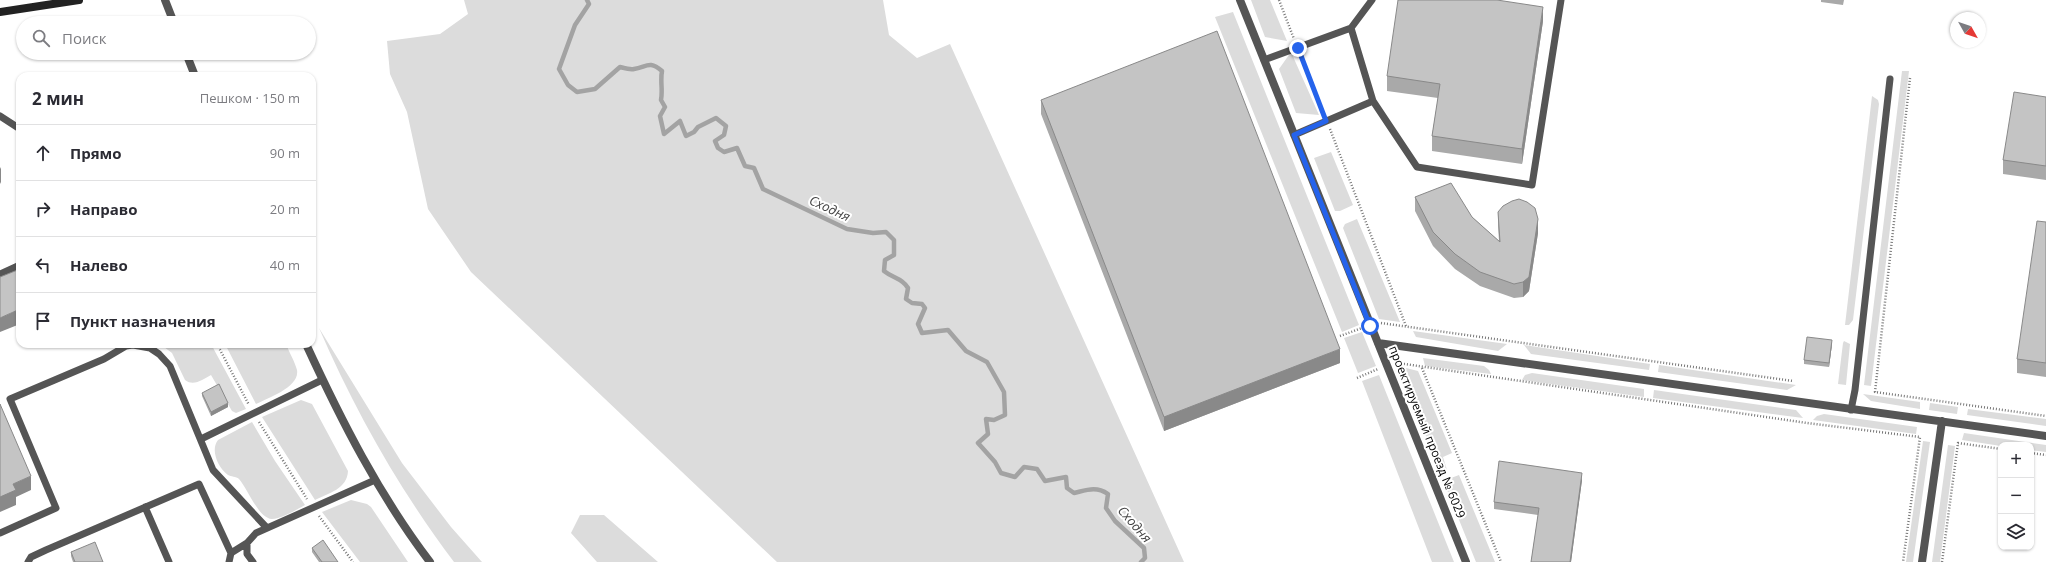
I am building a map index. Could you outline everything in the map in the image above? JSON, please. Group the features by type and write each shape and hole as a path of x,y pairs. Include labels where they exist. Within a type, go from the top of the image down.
{"street":[{"path":"0,12 30,9 79,0"},
{"path":"165,0 171,16"},
{"name":"проектируемый проезд № 6029","path":"1240,0 1466,562"},
{"path":"189,60 193,72"},
{"path":"1378,343 1414,346 1851,410 2046,436"},
{"path":"308,348 322,380 375,480 390,505 430,562"},
{"path":"1922,562 1942,421"}],"lane":[{"path":"1264,60 1351,28 1372,0"},
{"path":"1351,28 1373,101 1417,167 1532,185 1561,0"},
{"path":"1851,410 1856,390 1890,79"},
{"path":"1294,135 1373,101"},
{"path":"0,116 16,126"},
{"path":"0,274 16,267"},
{"path":"0,532 56,508 10,400 104,359 115,348"},
{"path":"150,348 166,360 180,387 213,470 267,528"},
{"path":"201,439 322,380"},
{"path":"231,553 247,543 256,533 375,480"},
{"path":"28,562 36,554 199,484 231,553 229,562"},
{"path":"145,507 168,562"},
{"path":"247,543 247,554 253,562"}],"path":[{"path":"1279,0 1407,326"},
{"path":"1910,78 1875,392 2046,416"},
{"path":"1379,322 1793,381"},
{"path":"1340,336 1362,328"},
{"path":"219,348 280,459 313,508 353,562"},
{"path":"1398,363 1808,424 1920,438 1903,562"},
{"path":"1422,367 1500,562"},
{"path":"1357,378 1379,369"},
{"path":"1942,562 1958,443 1998,449"},
{"path":"2034,453 2046,455"}],"shaded area":[{"path":"464,0 883,0 889,35 917,58 950,44 1184,562 777,562 471,272 428,209 407,112 390,74 387,41 440,34 468,14"},
{"path":"1251,0 1270,0 1287,41 1265,37"},
{"path":"1233,12 1359,325 1342,332 1215,17"},
{"path":"1291,52 1319,115 1296,113 1279,69"},
{"path":"1902,71 1909,71 1871,386 1864,385"},
{"path":"1872,96 1878,100 1879,104 1853,320 1849,325 1845,325"},
{"path":"1331,152 1353,205 1340,211 1335,211 1314,158"},
{"path":"1357,219 1400,322 1379,319 1343,228 1345,224"},
{"path":"319,328 402,463 451,527 482,562 454,562 434,534 379,449 333,359"},
{"path":"1413,331 1507,344 1498,351 1416,337"},
{"path":"1362,332 1376,366 1358,373 1344,338"},
{"path":"1844,341 1850,344 1846,385 1838,384"},
{"path":"1524,345 1650,364 1649,370 1531,354"},
{"path":"165,348 213,348 246,409 236,413 232,411 211,375 195,383 185,380 172,353"},
{"path":"227,348 288,348 297,370 297,376 294,382 289,387 256,404"},
{"path":"1423,358 1484,366 1491,374 1425,366"},
{"path":"1659,365 1796,385 1787,390 1658,372"},
{"path":"1406,368 1418,371 1452,453 1443,457 1447,470 1439,469 1399,369"},
{"path":"1532,373 1644,389 1644,397 1522,380 1525,375"},
{"path":"1379,375 1454,562 1432,562 1362,381"},
{"path":"1654,390 1796,410 1803,418 1653,398"},
{"path":"1863,394 1920,402 1920,409 1871,401"},
{"path":"301,400 312,404 348,471 347,477 341,486 315,500 262,417"},
{"path":"1930,403 1958,407 1957,414 1929,410"},
{"path":"1968,409 2046,419 2046,426 1967,415"},
{"path":"1824,414 1917,427 1916,434 1813,420 1817,416"},
{"path":"252,422 275,461 305,505 279,518 271,519 261,513 239,479 229,476 224,472 216,459 215,449 218,440"},
{"path":"1964,433 2026,442 1998,442 1998,446 1962,440"},
{"path":"1923,441 1930,442 1913,562 1906,562"},
{"path":"2034,443 2046,445 2046,452 2034,450"},
{"path":"1948,445 1955,446 1940,562 1932,562"},
{"path":"1459,475 1495,562 1476,562 1445,485 1451,478"},
{"path":"351,500 367,504 371,507 408,562 360,562 322,512"},
{"path":"580,515 604,515 658,562 597,562 571,533"}],"building":[{"path":"1398,0 1497,0 1543,7 1522,149 1432,136 1440,84 1387,76"},
{"path":"1217,31 1340,349 1164,417 1041,100"},
{"path":"2014,92 2046,97 2046,166 2003,160"},
{"path":"1451,183 1472,217 1500,242 1498,212 1503,206 1519,199 1527,202 1535,208 1538,219 1529,277 1523,282 1514,284 1480,272 1455,254 1433,232 1415,197"},
{"path":"2037,221 2046,222 2046,363 2017,359"},
{"path":"16,271 16,311 0,318 0,277"},
{"path":"1807,337 1832,340 1829,363 1804,360"},
{"path":"219,384 228,403 211,412 202,393"},
{"path":"0,404 31,476 13,484 16,490 0,497"},
{"path":"1499,461 1582,473 1570,562 1531,562 1539,508 1494,502"},
{"path":"323,540 338,562 322,562 312,548"},
{"path":"95,542 103,562 75,562 71,552"}],"waterway":[{"name":"Сходня","path":"587,0 589,4 575,25 559,69 568,85 577,92 595,89 620,67 632,69 648,65 654,66 662,71 661,100 665,107 660,116 664,134 680,121 686,136 694,132 698,127 716,118 726,126 724,135 715,141 718,148 724,152 737,148 745,166 754,168 763,189 847,229 873,233 886,232 894,240 894,255 885,260 884,271 906,285 908,288 906,299 912,303 922,304 925,308 918,324 922,333 948,330 966,351 987,362 1004,392 1005,415 994,420 986,419 988,434 978,443 995,462 1001,473 1015,477 1024,467 1037,469 1045,481 1066,477 1067,488 1074,493 1095,489 1108,494 1106,508 1115,521 1144,548 1145,558 1141,562"}],"route":[{"path":"1298,48 1326,121 1294,135 1370,326"}]}
